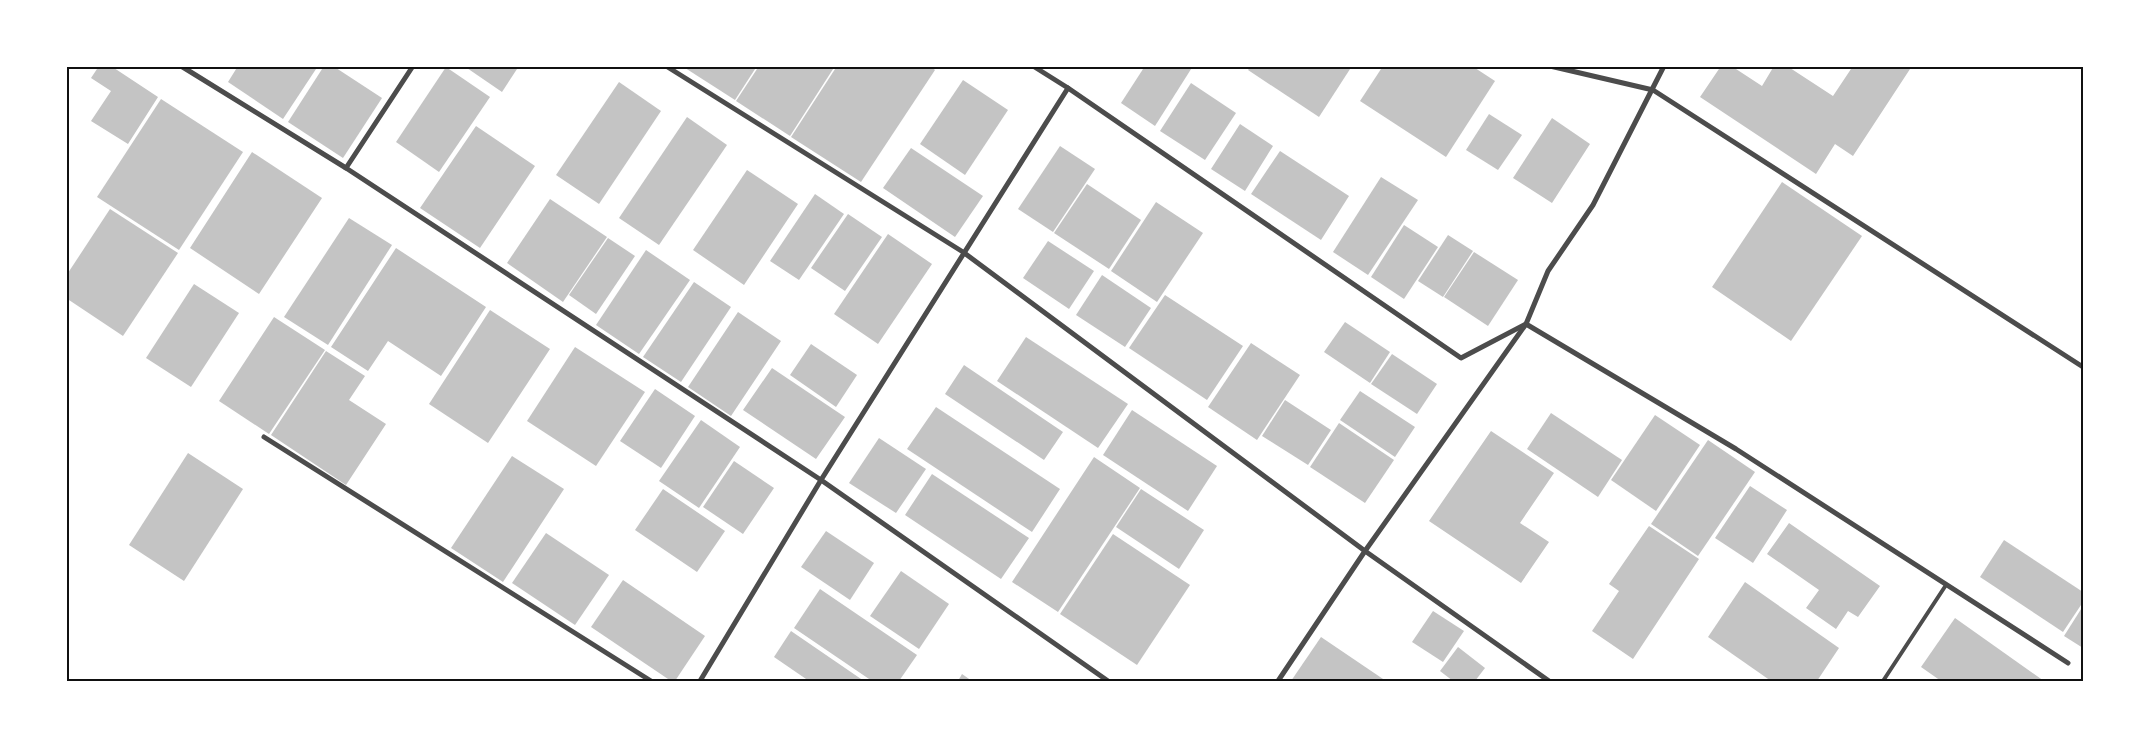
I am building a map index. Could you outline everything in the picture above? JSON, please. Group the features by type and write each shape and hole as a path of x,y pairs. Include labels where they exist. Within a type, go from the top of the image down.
{"street":[{"path":"181,66 346,168 821,480 1108,681"},
{"path":"346,168 413,66"},
{"path":"666,66 963,252 1366,551 1549,681"},
{"path":"1033,66 1068,88 1461,358 1526,324"},
{"path":"1550,66 1653,90 2083,367"},
{"path":"1278,681 1366,551 1526,324 1548,272 1593,205 1664,66"},
{"path":"700,681 821,480 1068,88"},
{"path":"1526,324 1736,449 2068,663"},
{"path":"264,437 651,681"}],"lane":[{"path":"1883,681 1946,584"}],"building":[{"path":"99,66 111,66 158,97 128,144 91,121 111,91 91,78"},
{"path":"238,66 318,66 283,119 228,82"},
{"path":"324,66 333,66 382,98 343,158 288,122"},
{"path":"464,66 519,66 502,92"},
{"path":"682,66 757,66 735,100"},
{"path":"759,66 835,66 790,136 736,101"},
{"path":"837,66 930,66 935,70 861,182 791,137"},
{"path":"1145,66 1193,66 1155,126 1121,103"},
{"path":"1251,66 1352,66 1319,117 1248,70"},
{"path":"1383,66 1472,66 1495,81 1446,157 1360,101"},
{"path":"1721,66 1738,66 1736,69 1762,86 1774,66 1787,66 1833,96 1853,66 1912,66 1853,156 1835,144 1816,174 1700,97"},
{"path":"446,67 490,97 439,172 396,142"},
{"path":"963,80 1008,110 965,175 920,144"},
{"path":"619,82 661,111 599,204 556,175"},
{"path":"1191,83 1236,113 1205,160 1160,131"},
{"path":"161,99 243,152 179,250 97,197"},
{"path":"1489,114 1522,135 1498,170 1466,150"},
{"path":"687,117 727,145 659,245 619,218"},
{"path":"1552,118 1590,144 1552,203 1513,178"},
{"path":"1240,124 1273,146 1245,191 1211,169"},
{"path":"476,126 535,166 480,248 420,208"},
{"path":"1060,146 1095,169 1053,232 1018,209"},
{"path":"911,148 983,196 955,237 883,188"},
{"path":"1280,151 1349,196 1321,240 1251,194"},
{"path":"252,152 322,198 259,294 190,248"},
{"path":"747,170 798,204 744,285 693,250"},
{"path":"1381,177 1418,200 1368,275 1333,252"},
{"path":"1782,182 1862,236 1791,341 1712,287"},
{"path":"1087,184 1141,220 1109,269 1054,233"},
{"path":"815,194 844,214 799,280 770,261"},
{"path":"550,199 607,237 563,302 507,263"},
{"path":"1156,202 1203,233 1157,302 1111,271"},
{"path":"110,209 178,253 123,336 66,298 66,276"},
{"path":"848,214 882,237 845,291 811,268"},
{"path":"349,218 392,245 328,345 284,317"},
{"path":"1404,225 1438,247 1404,299 1371,277"},
{"path":"888,234 932,264 878,344 834,314"},
{"path":"1448,235 1473,251 1443,297 1418,281"},
{"path":"608,238 635,256 596,314 569,295"},
{"path":"1048,241 1094,271 1069,309 1023,278"},
{"path":"396,248 486,307 441,376 388,341 368,371 331,347"},
{"path":"646,250 690,280 639,354 596,325"},
{"path":"1474,252 1518,280 1488,326 1444,297"},
{"path":"1102,275 1151,308 1125,347 1076,315"},
{"path":"694,282 731,307 681,382 643,357"},
{"path":"194,284 239,313 191,387 146,358"},
{"path":"1165,295 1243,346 1207,400 1129,348"},
{"path":"490,310 550,349 488,443 429,404"},
{"path":"738,312 781,341 731,416 688,387"},
{"path":"274,317 325,350 269,434 219,401"},
{"path":"1345,322 1390,352 1370,383 1324,352"},
{"path":"1026,337 1128,404 1098,448 997,381"},
{"path":"1251,343 1300,375 1257,440 1208,407"},
{"path":"811,344 857,375 836,407 790,375"},
{"path":"575,347 645,392 596,466 527,421"},
{"path":"326,351 365,376 349,400 386,424 346,485 271,435"},
{"path":"1392,354 1437,384 1417,414 1371,384"},
{"path":"964,365 1063,432 1044,460 945,394"},
{"path":"772,368 845,417 816,459 743,410"},
{"path":"655,389 695,416 661,468 620,441"},
{"path":"1360,391 1415,427 1395,457 1340,420"},
{"path":"1285,400 1331,430 1308,465 1262,436"},
{"path":"936,407 1060,489 1032,532 907,449"},
{"path":"1132,410 1217,466 1188,511 1103,455"},
{"path":"1551,413 1622,460 1598,497 1527,449"},
{"path":"1655,415 1700,445 1656,511 1611,480"},
{"path":"701,420 740,447 699,508 659,481"},
{"path":"1339,423 1394,460 1365,503 1310,467"},
{"path":"1491,431 1554,473 1520,523 1549,542 1521,583 1429,521"},
{"path":"879,438 926,469 896,513 849,483"},
{"path":"1708,440 1755,472 1698,556 1651,524"},
{"path":"188,453 243,489 184,581 129,545"},
{"path":"512,456 564,489 503,582 451,548"},
{"path":"1094,457 1140,488 1058,612 1012,582"},
{"path":"734,461 774,488 743,534 703,507"},
{"path":"932,474 1029,538 1001,579 905,515"},
{"path":"1750,486 1787,510 1753,563 1715,538"},
{"path":"663,489 725,531 697,572 635,530"},
{"path":"1141,489 1204,530 1179,569 1116,527"},
{"path":"1789,523 1880,586 1858,617 1848,611 1836,629 1806,608 1819,590 1767,554"},
{"path":"1649,526 1699,559 1633,659 1592,631 1619,591 1609,584"},
{"path":"826,531 874,563 850,600 801,567"},
{"path":"546,533 609,575 575,625 512,583"},
{"path":"1113,534 1190,585 1137,665 1060,614"},
{"path":"2004,540 2083,592 2083,602 2063,632 1980,577"},
{"path":"901,571 949,604 919,649 870,616"},
{"path":"623,580 705,636 675,681 671,681 591,627"},
{"path":"1745,582 1839,648 1817,681 1771,681 1708,637"},
{"path":"820,589 917,655 899,681 872,681 794,628"},
{"path":"2083,606 2083,648 2064,636"},
{"path":"1433,611 1464,631 1443,662 1412,642"},
{"path":"1955,618 2044,681 1941,681 1921,667"},
{"path":"791,631 864,681 809,681 774,657"},
{"path":"1321,637 1386,681 1291,681"},
{"path":"1458,647 1485,668 1475,681 1453,681 1440,671"},
{"path":"962,674 972,681 958,681"}]}
